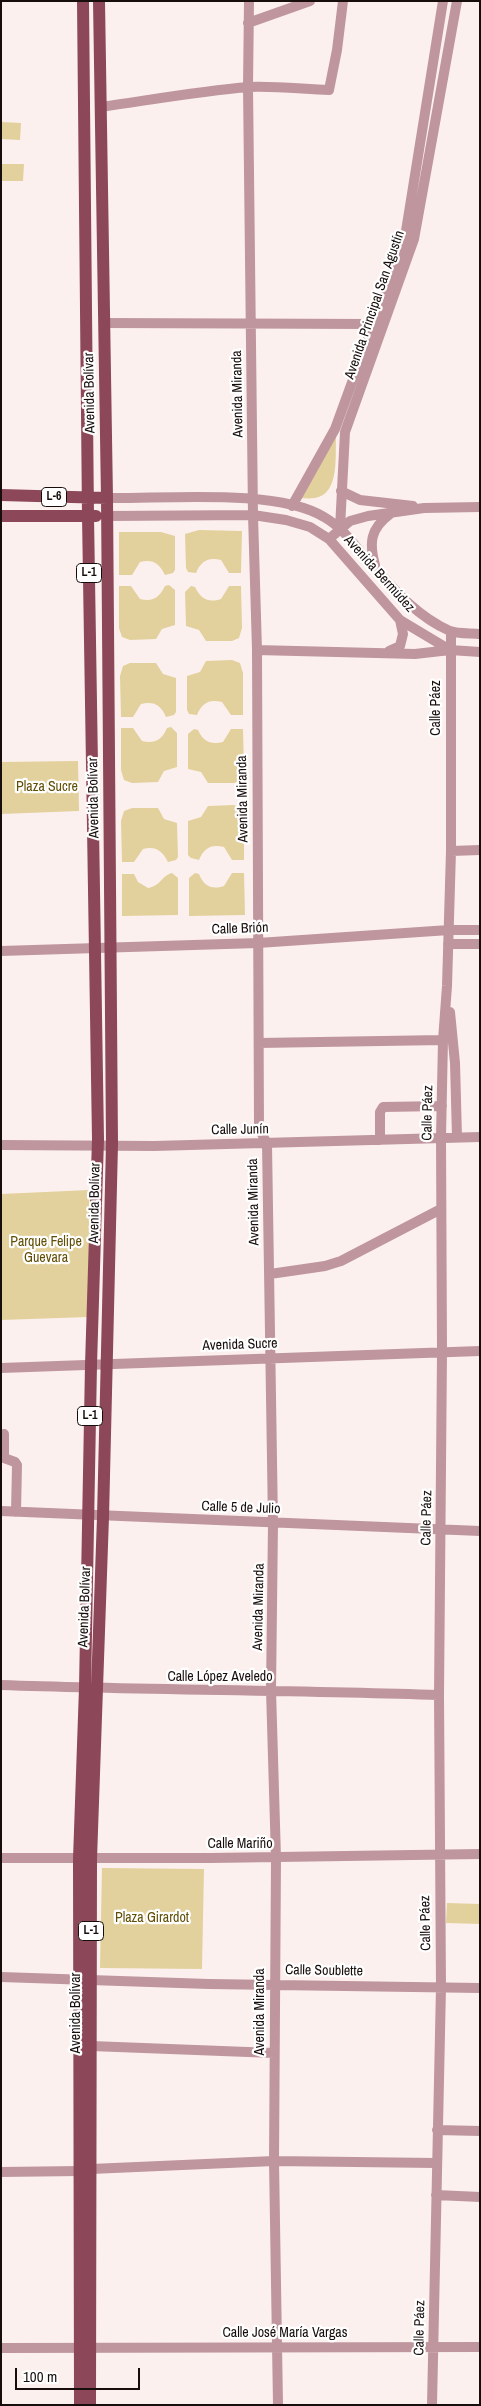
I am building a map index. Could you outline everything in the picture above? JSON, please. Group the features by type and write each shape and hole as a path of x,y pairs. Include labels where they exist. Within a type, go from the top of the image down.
{"main road":[{"name":"Avenida Bolívar","path":"83,1 88,516 98,1144 88,1515 91,1688"},
{"name":"Avenida Bolívar","path":"80,2405 85,2347 85,1859 91,1688 103,1517 112,1144 107,498 99,1"},
{"name":"L-6","path":"1,494 107,498"},
{"name":"L-6","path":"1,516 107,516"},
{"name":"Avenida Bolívar","path":"85,1980 91,2046 85,2170"},
{"name":"Avenida Bolívar","path":"85,2347 90,2405"}],"street":[{"name":"Avenida Miranda","path":"249,1 248,87 254,498 252,515 257,650 259,1128 267,1144 272,1358 271,1690 276,1858 274,2161 278,2405"},
{"path":"248,23 310,1"},
{"path":"101,107 248,87 276,86 286,89 329,90 337,50 343,1"},
{"name":"Avenida Principal San Agustín","path":"292,506 340,431 395,277 405,237 444,1"},
{"name":"Avenida Principal San Agustín","path":"340,528 340,431 372,324 414,239 457,1"},
{"path":"433,67 445,68"},
{"path":"424,124 435,126"},
{"path":"104,323 372,324"},
{"path":"340,491 360,500 424,508 480,507"},
{"name":"Avenida Bermúdez","path":"107,498 254,498 292,506 324,516 340,528 416,610 451,632 480,634"},
{"path":"329,539 340,528 356,518 424,508"},
{"path":"376,569 370,547 372,535 378,524 390,514"},
{"name":"Avenida Bermúdez","path":"107,516 252,515 286,520 310,527 329,539 400,620 450,650 480,652"},
{"path":"388,652 400,646 403,634 400,620"},
{"name":"Calle Páez","path":"432,2405 441,1987 439,1695 442,1352 441,1138 443,1040 449,930 451,632"},
{"path":"257,650 415,654 450,650"},
{"path":"450,851 480,850"},
{"name":"Calle Brión","path":"1,951 258,943 449,930 480,930"},
{"path":"448,944 480,944"},
{"path":"447,986 455,1063 457,1137"},
{"path":"259,1043 443,1040"},
{"path":"380,1140 380,1112 383,1107 442,1106"},
{"name":"Calle Junín","path":"1,1145 112,1144 154,1146 480,1137"},
{"path":"270,1274 325,1266 344,1260 442,1208"},
{"name":"Avenida Sucre","path":"1,1368 480,1351"},
{"path":"4,1434 4,1458 15,1462 17,1465 16,1512"},
{"name":"Calle 5 de Julio","path":"1,1511 103,1517 480,1531"},
{"name":"Calle López Aveledo","path":"1,1685 439,1695"},
{"name":"Calle Mariño","path":"1,1858 276,1858 480,1854"},
{"name":"Calle Soublette","path":"1,1977 480,1988"},
{"path":"91,2046 274,2053"},
{"path":"437,2130 480,2131"},
{"path":"1,2172 274,2161 436,2163"},
{"path":"436,2195 480,2197"},
{"name":"Calle José María Vargas","path":"1,2348 480,2347"}],"green space":[{"path":"1,122 21,123 20,140 1,139"},
{"path":"1,164 24,164 23,181 1,181"},
{"path":"336,437 336,463 329,489 323,495 315,498 299,498"},
{"path":"199,530 242,531 241,573 229,573 221,560 212,559 200,565 196,573 188,572 186,568 185,534"},
{"path":"119,532 161,532 175,536 175,570 173,573 165,575 155,563 145,561 140,562 132,575 119,575"},
{"path":"169,585 175,590 175,625 162,629 156,639 130,640 122,637 119,628 119,586 131,586 140,599 149,600 158,596 165,586"},
{"path":"191,586 195,587 205,599 212,600 221,599 229,586 241,586 242,628 239,638 232,641 206,641 199,630 186,626 185,592"},
{"path":"232,660 240,663 243,673 243,715 231,715 222,702 213,701 201,707 197,715 189,714 187,710 187,676 200,672 206,661"},
{"path":"130,663 156,663 163,674 176,678 176,712 174,715 166,717 162,709 156,705 146,703 141,704 133,717 121,717 120,676 123,666"},
{"path":"171,727 177,733 177,767 164,771 158,782 132,783 124,780 121,770 121,728 133,728 142,741 151,742 158,740 163,736 167,728"},
{"path":"194,729 198,730 202,737 214,743 223,742 231,729 243,729 244,770 242,780 234,783 208,783 201,772 188,769 188,734"},
{"name":"Plaza Sucre","path":"78,761 79,811 1,814 1,762"},
{"path":"234,805 241,808 244,818 244,860 232,860 224,847 219,846 208,848 203,852 199,860 191,858 188,855 188,821 201,817 208,806"},
{"path":"132,808 158,808 164,819 177,823 178,857 176,860 168,862 158,850 147,848 143,849 134,862 122,862 121,821 124,811"},
{"path":"172,873 178,878 178,915 122,916 122,874 134,874 138,882 148,888 156,885"},
{"path":"195,873 199,874 203,882 208,886 215,888 224,886 232,873 244,873 245,915 189,916 189,878"},
{"name":"Parque Felipe Guevara","path":"89,1190 88,1317 1,1320 1,1194"},
{"name":"Plaza Girardot","path":"102,1868 204,1869 202,1969 100,1968"},
{"path":"447,1903 480,1904 480,1924 446,1923"}]}
